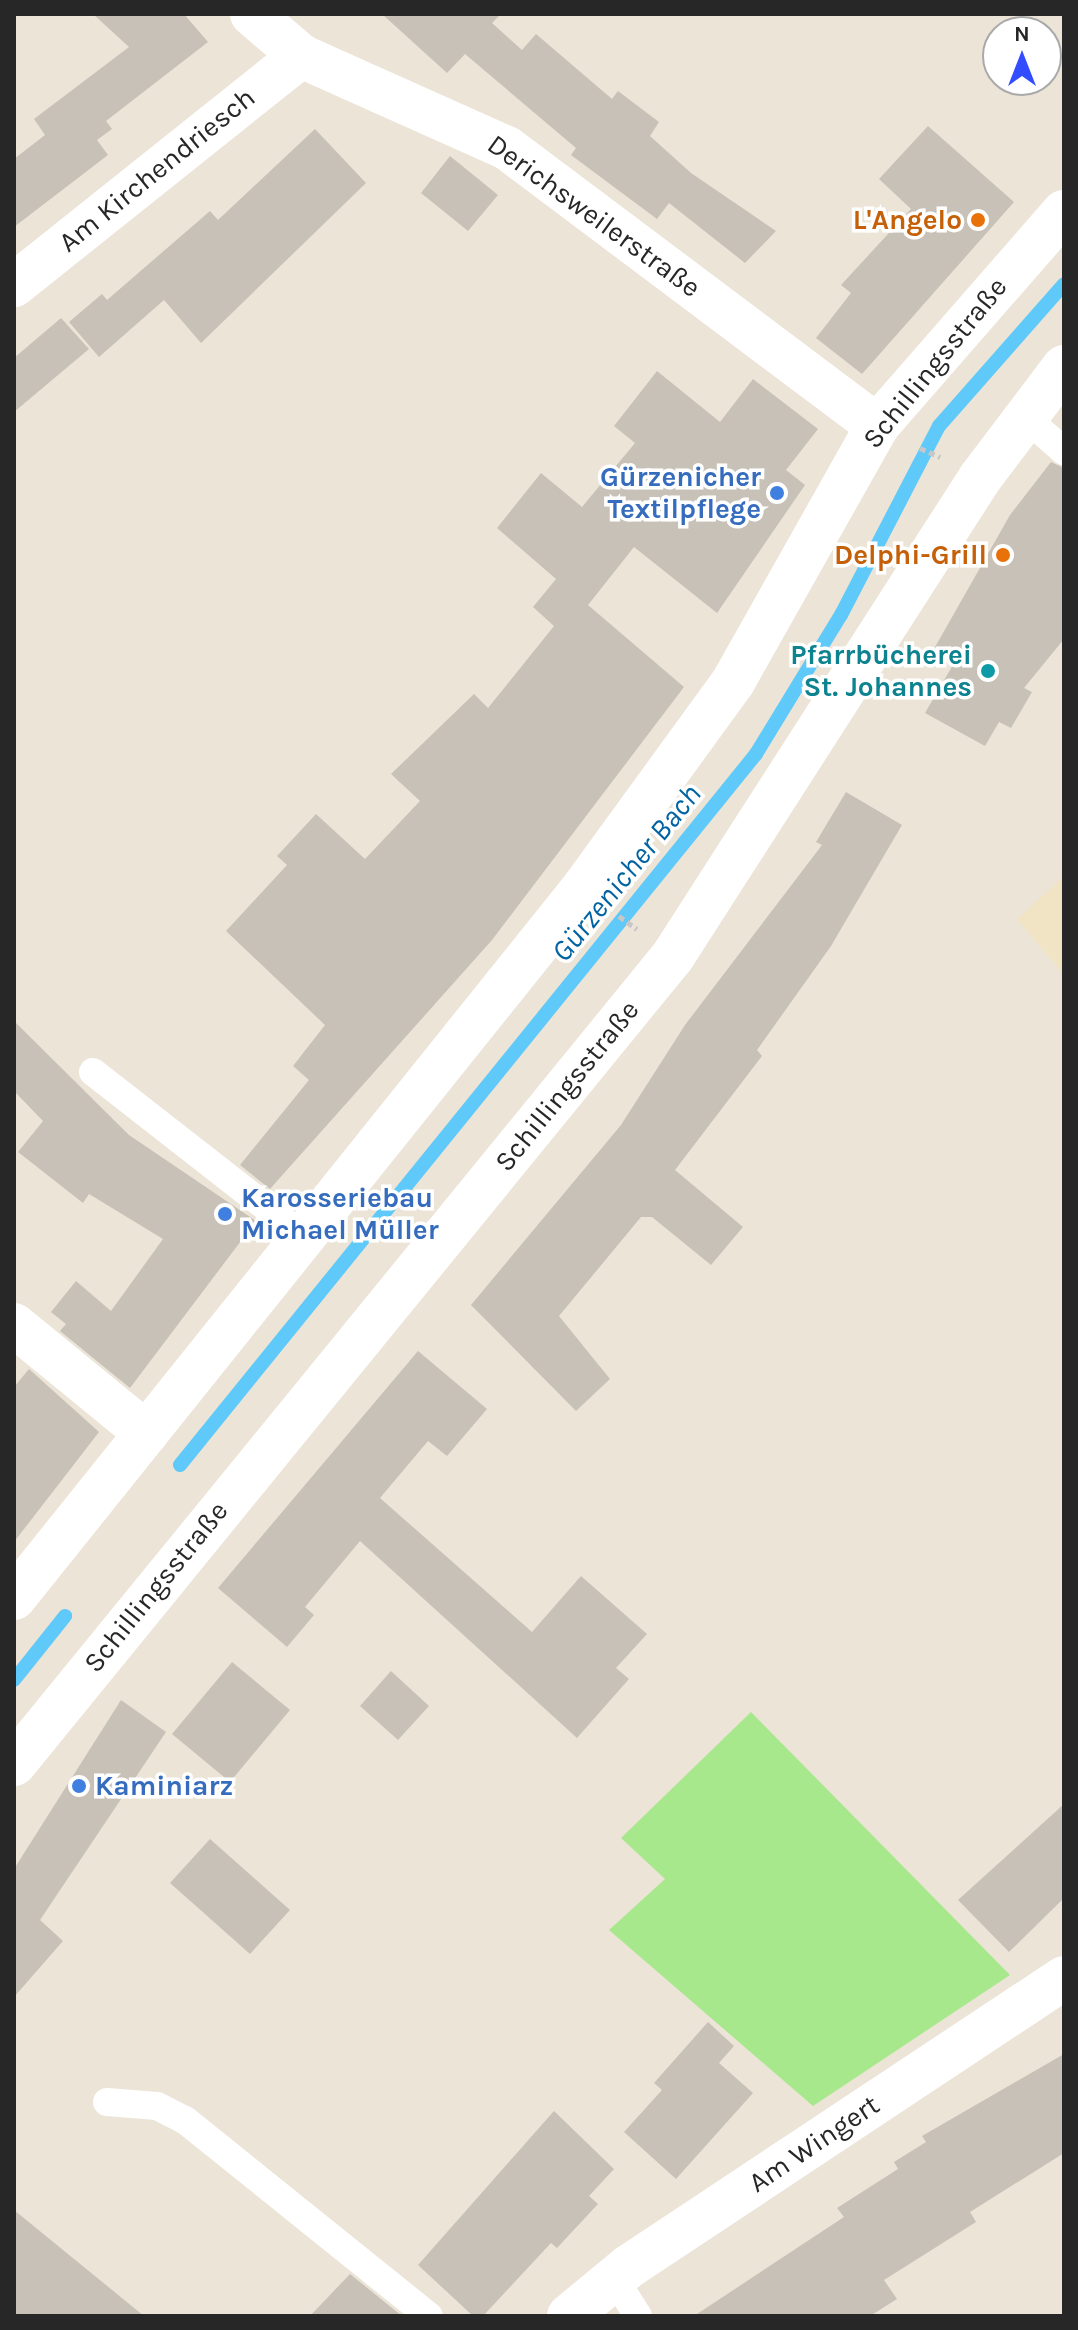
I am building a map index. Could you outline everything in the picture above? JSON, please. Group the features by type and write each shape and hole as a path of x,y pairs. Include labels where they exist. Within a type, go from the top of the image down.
{"street":[{"name":"Derichsweilerstraße","path":"252,14 301,56 507,148 894,434"},
{"name":"Am Kirchendriesch","path":"14,285 301,56"},
{"name":"Schillingsstraße","path":"14,1598 584,887 733,682 894,434 1064,212"},
{"name":"Schillingsstraße","path":"14,1764 670,960 1025,417 1064,367"},
{"path":"14,1325 146,1433"},
{"name":"Am Wingert","path":"569,2316 614,2278 1064,1978"}],"lane":[{"path":"1025,417 1064,451"},
{"path":"93,1072 302,1235"},
{"path":"107,2102 157,2106 185,2120 429,2316"},
{"path":"614,2278 638,2316"}],"path":[{"path":"894,434 948,461"},
{"path":"616,914 636,928"}],"shaded area":[{"path":"1064,876 1064,975 1017,919"}],"green space":[{"path":"751,1712 1010,1975 813,2106 609,1930 665,1879 621,1838"}],"building":[{"path":"93,14 184,14 208,42 106,121 112,129 97,140 108,155 14,227 14,159 45,135 34,119 129,47"},
{"path":"382,14 501,14 492,23 522,50 536,34 612,99 618,91 659,122 650,136 691,173 776,231 745,263 669,203 657,219 571,155 576,148 465,54 447,73"},
{"path":"928,126 1014,202 862,374 816,338 851,293 841,285 911,209 879,179"},
{"path":"315,129 366,183 201,343 164,300 99,357 69,322 102,294 107,300 210,211 218,220"},
{"path":"450,156 498,195 468,231 421,193"},
{"path":"61,318 89,349 14,412 14,358"},
{"path":"657,371 720,422 753,379 818,429 786,470 805,485 717,613 634,547 588,605 684,687 492,940 270,1189 240,1165 309,1080 293,1066 325,1025 226,931 287,865 277,856 316,814 365,859 420,801 391,774 474,694 488,708 554,626 533,607 556,579 497,528 541,473 582,507 635,443 614,426"},
{"path":"1051,462 1064,468 1064,639 1024,688 1032,692 1011,728 999,722 985,746 925,713 957,658 935,647 1010,515"},
{"path":"846,792 902,825 831,946 757,1050 762,1056 675,1170 743,1227 711,1265 652,1217 641,1217 559,1316 610,1379 576,1411 471,1305 621,1125 685,1025 822,845 816,842"},
{"path":"14,1021 129,1135 256,1221 130,1388 60,1331 66,1324 51,1312 76,1281 111,1311 163,1239 89,1194 83,1203 18,1152 43,1121 14,1091"},
{"path":"418,1351 487,1409 447,1456 428,1441 380,1498 532,1632 581,1576 647,1634 616,1668 629,1679 577,1738 360,1541 305,1607 314,1615 287,1647 218,1588"},
{"path":"29,1369 99,1432 14,1542 14,1387"},
{"path":"232,1662 290,1710 230,1782 172,1734"},
{"path":"391,1671 429,1706 398,1740 360,1706"},
{"path":"121,1700 166,1732 40,1920 63,1941 14,1997 14,1869"},
{"path":"1064,1804 1064,1898 1009,1952 958,1900"},
{"path":"210,1839 290,1910 250,1954 170,1883"},
{"path":"708,2022 734,2046 719,2063 753,2093 676,2179 624,2132 662,2090 654,2083"},
{"path":"1064,2054 1064,2153 970,2212 976,2222 884,2280 897,2299 870,2316 694,2316 844,2217 837,2208 898,2169 894,2162 926,2142 922,2136"},
{"path":"554,2111 614,2169 589,2196 598,2204 557,2248 551,2243 483,2316 473,2316 418,2265"},
{"path":"14,2210 144,2316 14,2316"},
{"path":"350,2274 402,2316 310,2316"}],"waterway":[{"name":"Gürzenicher Bach","path":"180,1465 756,754 841,615 939,426 1064,284"},
{"name":"Gürzenicher Bach","path":"14,1680 65,1616"}],"place":[{"name":"L'Angelo","path":"978,220"},
{"name":"Gürzenicher Textilpflege","path":"777,493"},
{"name":"Delphi-Grill","path":"1003,555"},
{"name":"Pfarrbücherei St. Johannes","path":"988,671"},
{"name":"Karosseriebau Michael Müller","path":"225,1214"},
{"name":"Kaminiarz","path":"79,1786"}]}
